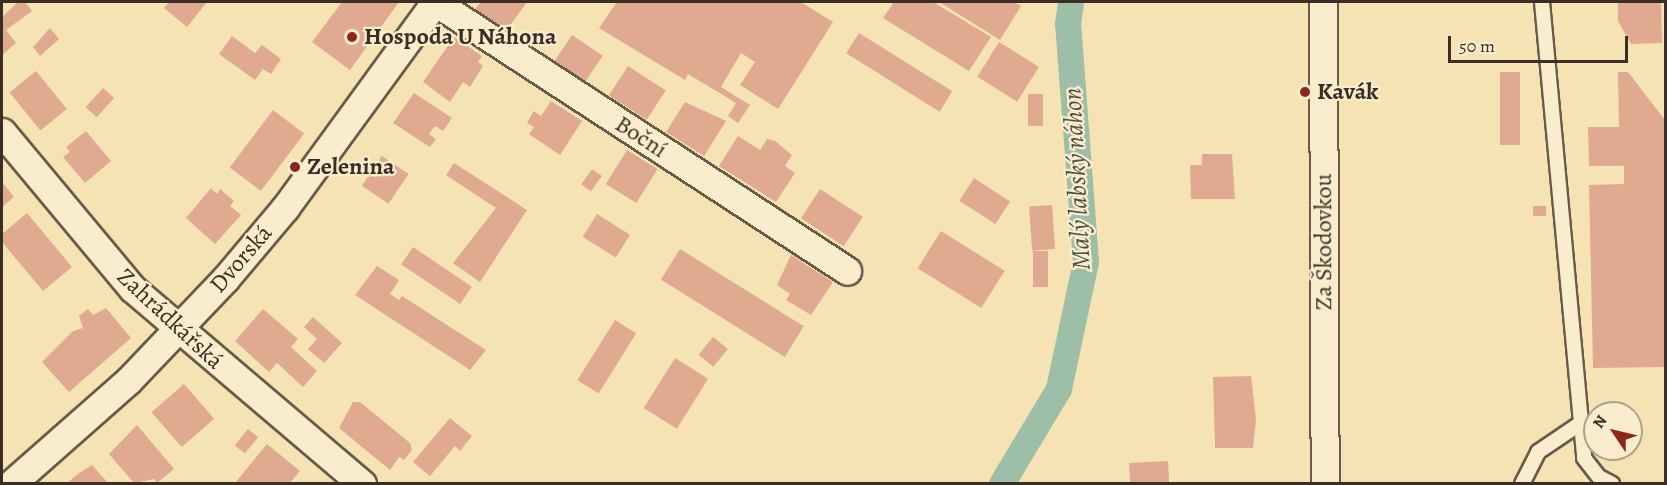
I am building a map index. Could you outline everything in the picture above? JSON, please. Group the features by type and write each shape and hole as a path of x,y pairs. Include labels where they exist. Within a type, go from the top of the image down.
{"street":[{"name":"Boční","path":"435,2 847,271"},
{"name":"Dvorská","path":"11,483 128,381 177,330 285,208 435,2"},
{"name":"Za Škodovkou","path":"1323,2 1324,483"},
{"name":"Zahrádkářská","path":"2,132 133,289 177,330 362,483"}],"lane":[{"path":"1542,2 1584,458 1599,477 1612,483"},
{"path":"1522,483 1538,452 1581,423"}],"building":[{"path":"18,2 25,2 32,11 6,30 16,43 2,55 2,17"},
{"path":"169,2 207,2 187,27 164,8"},
{"path":"342,2 399,2 350,70 312,42"},
{"path":"481,2 527,2 507,30 475,9"},
{"path":"617,2 801,2 833,22 778,109 740,85 755,62 741,53 721,87 750,105 738,123 728,116 736,103 688,74 685,80 599,28"},
{"path":"894,2 933,2 991,37 969,71 883,18"},
{"path":"939,2 1014,2 1021,6 1000,40"},
{"path":"1618,2 1661,2 1662,43 1631,44 1618,21"},
{"path":"50,28 59,39 40,56 33,47"},
{"path":"859,33 952,91 940,112 846,53"},
{"path":"572,35 603,56 585,81 555,61"},
{"path":"232,36 255,53 262,45 281,59 271,74 263,69 255,80 219,54"},
{"path":"454,37 482,56 478,62 483,66 470,87 463,82 450,102 423,82"},
{"path":"999,42 1039,67 1017,102 977,77"},
{"path":"628,66 666,91 647,120 609,95"},
{"path":"36,71 67,109 40,130 10,92"},
{"path":"1500,72 1520,72 1520,145 1500,145"},
{"path":"1618,72 1628,72 1665,120 1665,367 1593,368 1589,185 1624,184 1624,166 1589,166 1588,127 1619,127"},
{"path":"103,88 114,98 97,117 86,107"},
{"path":"414,93 452,118 443,131 435,126 429,134 436,139 430,147 393,123"},
{"path":"1028,94 1043,94 1043,126 1028,126"},
{"path":"551,101 582,121 560,155 529,134 534,127 527,123 534,111 541,116"},
{"path":"685,102 726,121 704,156 666,132"},
{"path":"273,110 304,133 261,191 230,168"},
{"path":"86,131 111,161 85,183 63,157 70,152 66,147"},
{"path":"738,136 760,150 767,139 775,141 792,155 785,166 795,173 776,202 719,166"},
{"path":"627,150 658,169 636,203 606,184"},
{"path":"1202,154 1232,154 1235,199 1191,199 1190,165 1202,165"},
{"path":"382,156 409,174 388,204 362,186"},
{"path":"454,163 527,210 480,282 453,263 496,208 446,175"},
{"path":"592,169 602,176 591,191 581,185"},
{"path":"974,178 1010,201 995,224 959,201"},
{"path":"2,182 14,197 2,207"},
{"path":"211,188 217,194 220,189 234,201 230,206 241,215 215,244 186,218"},
{"path":"820,189 863,217 844,246 801,218"},
{"path":"1052,205 1055,249 1032,250 1029,207"},
{"path":"1533,206 1546,206 1546,216 1533,216"},
{"path":"27,213 72,267 43,291 2,242 2,234"},
{"path":"597,214 630,235 616,258 583,237"},
{"path":"941,231 1005,271 981,308 918,268"},
{"path":"413,247 472,287 460,304 401,264"},
{"path":"680,249 804,326 785,357 661,280"},
{"path":"1033,251 1048,251 1048,287 1033,287"},
{"path":"791,255 833,282 811,315 786,300 790,294 777,285"},
{"path":"377,266 399,280 390,294 399,300 402,296 486,350 470,370 355,295"},
{"path":"106,308 131,338 69,392 42,362 73,331 83,328 79,316 88,309 93,315"},
{"path":"263,309 298,339 291,347 317,371 303,387 277,363 269,372 235,341"},
{"path":"313,317 342,343 324,363 308,349 317,339 304,327"},
{"path":"615,320 636,333 599,393 577,380"},
{"path":"713,337 728,349 713,367 699,355"},
{"path":"675,358 708,379 677,429 644,408"},
{"path":"1251,376 1256,419 1253,448 1215,448 1213,377"},
{"path":"184,384 214,419 182,447 152,412"},
{"path":"353,402 360,402 410,443 412,450 404,460 399,457 390,470 339,428"},
{"path":"450,418 472,436 460,451 455,446 430,476 413,462"},
{"path":"137,425 174,469 157,483 154,479 134,483 109,454"},
{"path":"248,429 258,437 245,454 235,445"},
{"path":"267,444 300,471 290,483 235,483"},
{"path":"1168,461 1169,483 1130,484 1129,463"},
{"path":"92,465 108,483 67,483 79,473"}],"waterway":[{"name":"Malý labský náhon","path":"1002,484 1059,389 1086,262 1068,24 1071,2"}],"place":[{"name":"Hospoda U Náhona","path":"352,37"},
{"name":"Kavák","path":"1305,92"},
{"name":"Zelenina","path":"295,167"}]}
